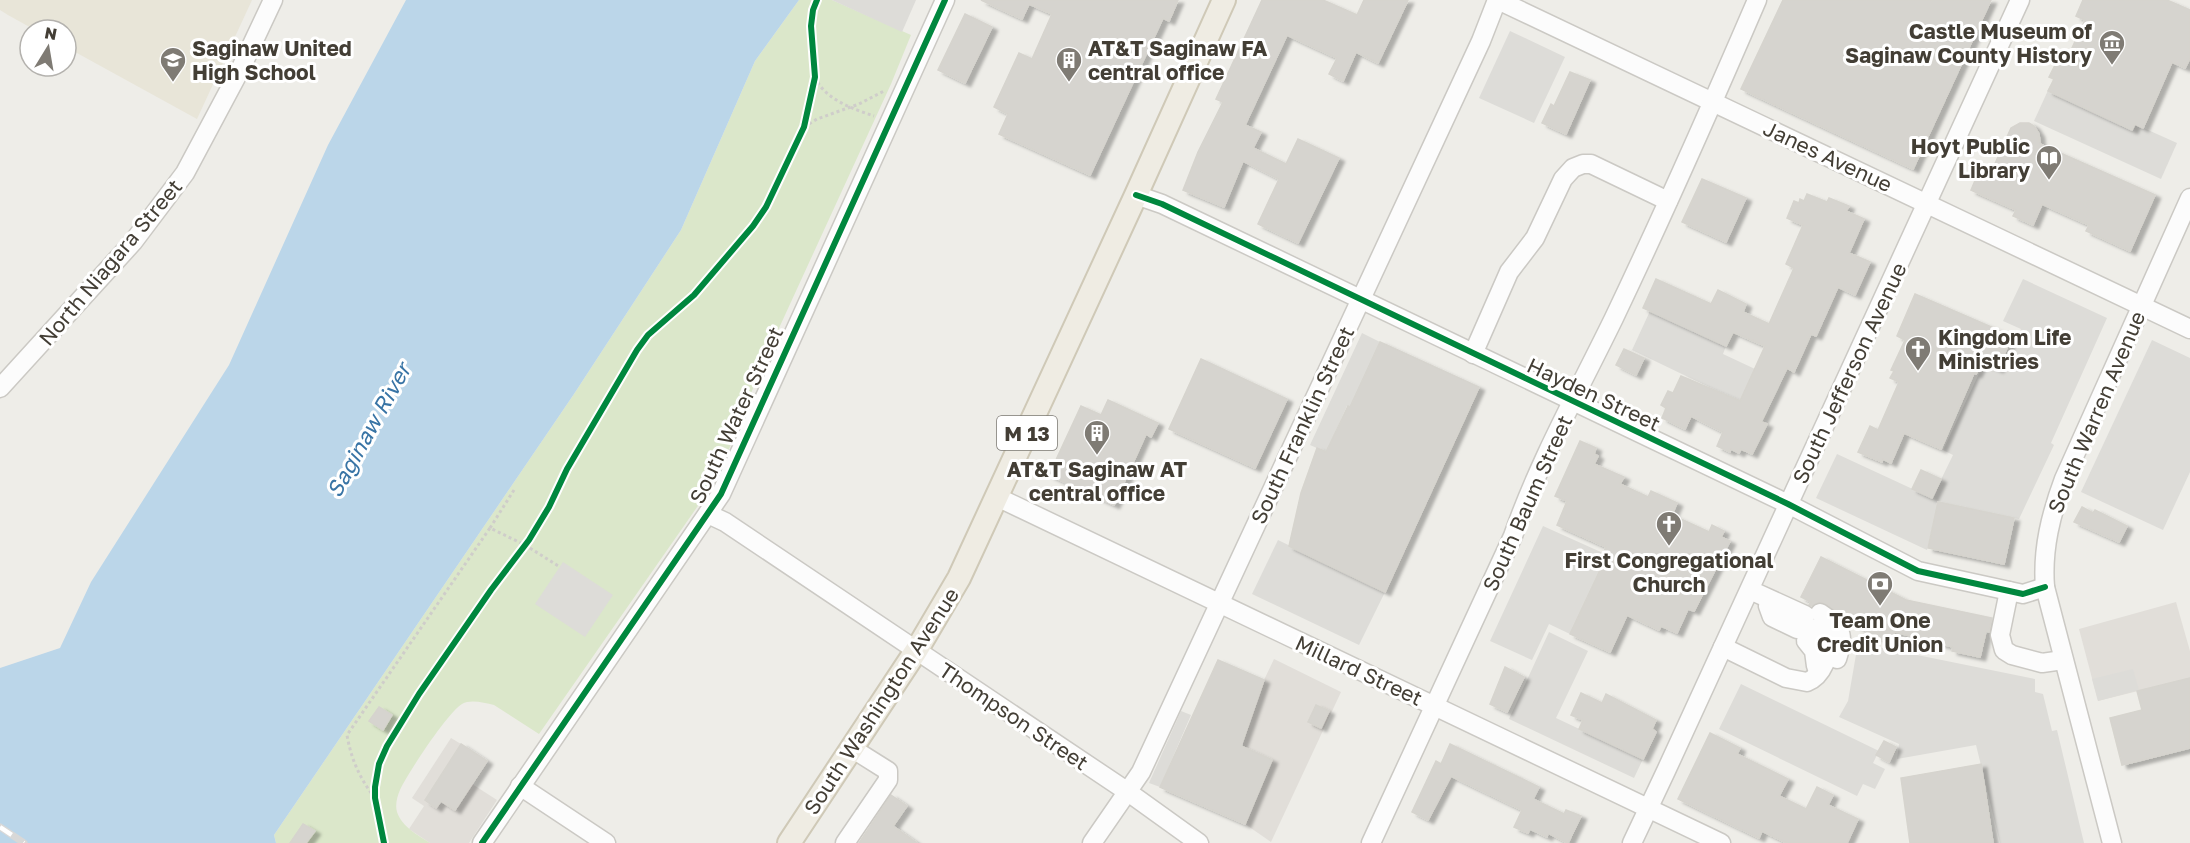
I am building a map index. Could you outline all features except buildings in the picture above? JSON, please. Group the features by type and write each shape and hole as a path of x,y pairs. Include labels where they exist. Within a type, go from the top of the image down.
{"main road":[{"name":"South Washington Avenue","path":"789,843 916,651 959,578 1224,0"}],"street":[{"name":"North Niagara Street","path":"0,388 133,242 185,173 240,70 273,0"},
{"name":"South Water Street","path":"482,843 721,494 945,0"},
{"name":"Janes Avenue","path":"1497,0 2190,329"},
{"name":"South Franklin Street","path":"1092,843 1141,772 1481,41 1497,0"},
{"name":"South Baum Street","path":"1371,843 1436,706 1572,402 1668,201 1757,0"},
{"name":"South Jefferson Avenue","path":"1632,843 2020,0"},
{"path":"1473,354 1509,272 1535,238 1568,171 1583,164 1591,165 1668,201"},
{"name":"Hayden Street","path":"1136,195 1162,204 1788,504 1918,571 2023,594 2045,587"},
{"name":"South Warren Avenue","path":"2112,843 2045,587 2046,545 2057,498 2190,198"},
{"name":"Millard Street","path":"997,497 1721,843"},
{"name":"Thompson Street","path":"708,514 725,522 1128,792 1198,843"},
{"path":"2005,590 1993,625 1990,640 1993,649 2003,659 2037,668 2042,663"},
{"path":"2005,590 2000,635 2002,646 2008,654 2042,663 2063,660"},
{"path":"1748,593 1770,608 1807,625 1826,638 1827,655 1820,673 1807,682 1791,680"},
{"path":"1723,647 1791,680 1803,685 1816,686 1830,674 1837,659 1837,645 1835,637 1826,626 1807,625"},
{"path":"1791,680 1808,677 1816,666 1820,645 1807,625"},
{"path":"845,843 888,780 888,771 853,748"},
{"path":"520,786 606,843"}],"path":[{"path":"814,68 818,85 848,107 890,121"},
{"path":"812,87 815,76"},
{"path":"804,127 816,119 907,83"},
{"path":"799,137 806,117"},
{"path":"375,798 354,764 347,735 514,490"},
{"path":"490,528 527,543 560,567"},
{"path":"519,554 527,543"},
{"path":"375,787 377,810"}],"shaded area":[{"name":"Saginaw United High School","path":"0,0 252,0 197,119 78,54 78,18 18,18 18,21 0,10"},
{"path":"832,0 916,0 902,32"},
{"path":"1510,31 1565,57 1534,123 1479,98"},
{"path":"2050,86 2177,143 2161,179 2034,121"},
{"path":"2023,279 2107,318 2051,443 2054,445 2019,519 1938,502 1927,550 1816,498 1837,454 1932,498 1953,455 1943,450 1984,363 2002,371 2021,329 2003,321"},
{"path":"1650,311 1726,346 1723,354 1755,369 1740,402 1632,350"},
{"path":"1362,333 1380,342 1326,452 1310,445"},
{"path":"2152,340 2190,358 2190,472 2163,530 2081,492"},
{"path":"1543,526 1603,553 1601,568 1570,634 1549,624 1532,660 1490,641"},
{"path":"1278,540 1385,592 1359,645 1252,594"},
{"path":"563,562 613,595 585,637 535,604"},
{"path":"2176,602 2190,651 2190,678 2098,701 2079,629"},
{"path":"1549,632 1588,651 1556,718 1643,759 1634,778 1509,719"},
{"path":"1858,643 2035,679 2035,692 2043,694 2052,731 2057,730 2084,843 2000,843 1976,745 1897,759 1899,744 1839,717 1848,701"},
{"path":"1274,659 1341,692 1271,842 1245,824 1272,760 1243,747 1243,739"},
{"path":"2133,669 2139,690 2098,701 2092,679"},
{"path":"1741,684 1879,751 1873,763 1885,769 1875,789 1863,784 1857,796 1719,729"},
{"path":"1181,711 1191,715 1160,787 1149,783"},
{"path":"451,738 461,744 425,800 436,808 441,801 455,810 472,784 497,800 469,843 430,843 409,829 424,806 412,798"}],"green space":[{"path":"799,0 832,0 911,35 891,84 763,363 718,477 539,734 494,705 482,702 462,704 448,718 411,771 400,790 396,807 403,822 430,843 276,843 274,835 574,394 681,230 755,61"}],"water":[{"name":"Saginaw River","path":"406,0 799,0 755,61 681,230 574,394 274,835 276,843 0,843 0,668 60,648 91,582 229,365 328,145"}],"railway":[{"path":"0,827 24,843"}],"cycle path":[{"path":"384,843 375,787 379,764 387,746 419,694 491,590 529,540 549,507 567,469 637,350 648,335 694,295 753,226 766,207 804,127 815,77 811,26 817,0"},
{"path":"482,843 721,494 945,0"},
{"path":"1136,195 1162,204 1788,504 1918,571 2023,594 2045,587"}],"place":[{"name":"Castle Museum of Saginaw County History","path":"2112,66"},
{"name":"Saginaw United High School","path":"173,83"},
{"name":"AT&T Saginaw FA central office","path":"1069,83"},
{"name":"Hoyt Public Library","path":"2049,181"},
{"name":"Kingdom Life Ministries","path":"1918,372"},
{"name":"AT&T Saginaw AT central office","path":"1097,456"},
{"name":"First Congregational Church","path":"1669,547"},
{"name":"Team One Credit Union","path":"1880,607"}]}
